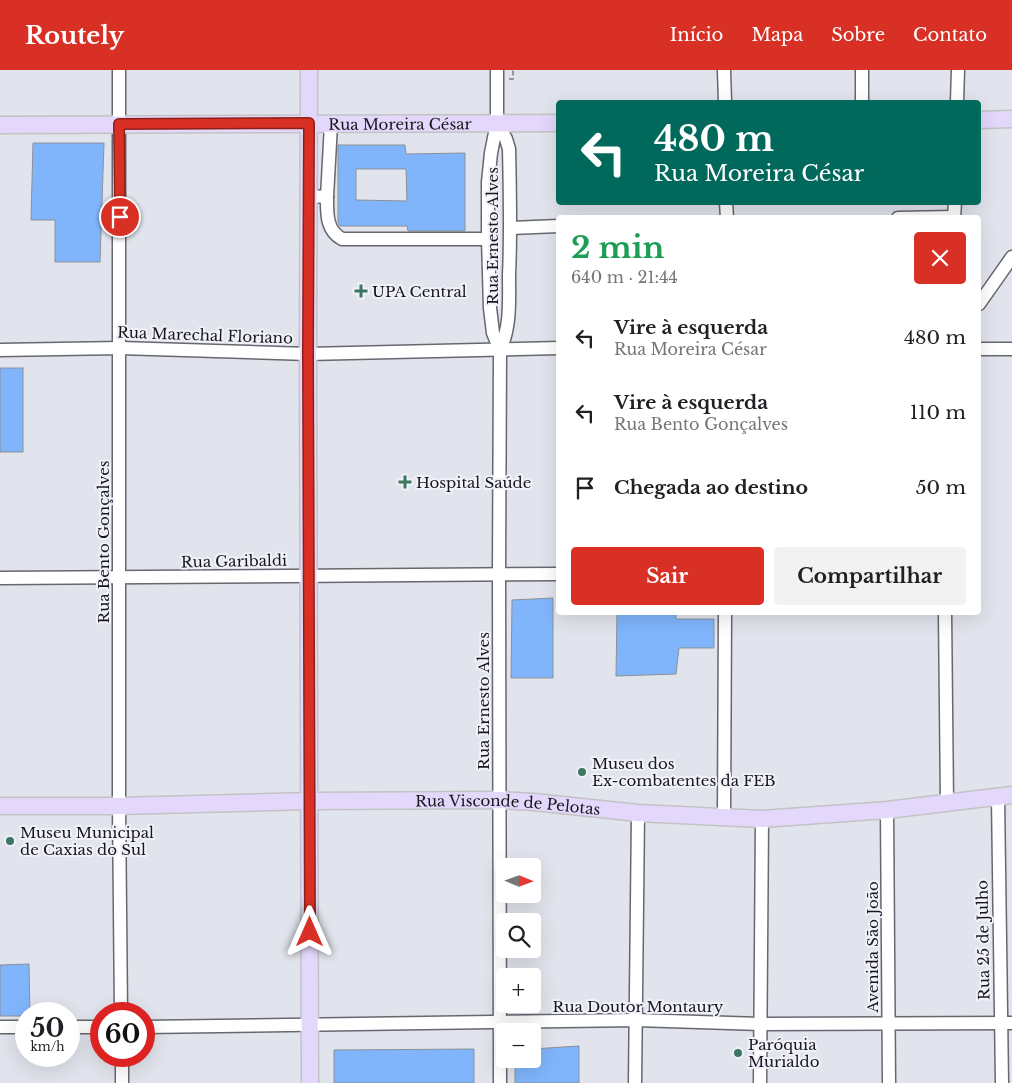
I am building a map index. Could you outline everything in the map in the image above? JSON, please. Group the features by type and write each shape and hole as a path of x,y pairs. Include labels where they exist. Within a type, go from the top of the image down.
{"main road":[{"path":"309,70 310,1083"},
{"path":"981,120 1012,119"},
{"name":"Rua Moreira César","path":"0,125 556,123"},
{"name":"Rua Visconde de Pelotas","path":"0,806 499,800 638,814 762,819 887,810 1005,796"}],"street":[{"name":"Rua Bento Gonçalves","path":"119,70 121,1002"},
{"name":"Rua Ernesto Alves","path":"497,70 497,123 488,182 488,239 491,317 493,333 500,350 500,1023"},
{"path":"724,70 725,100"},
{"path":"862,70 862,100"},
{"path":"957,100 958,70"},
{"name":"Rua Ernesto Alves","path":"497,123 509,149 511,228 508,320 505,340 500,350"},
{"path":"331,124 327,198 330,228 335,235 342,239 488,239"},
{"path":"309,196 327,198"},
{"path":"511,228 556,226"},
{"path":"981,299 1012,257"},
{"name":"Rua Marechal Floriano","path":"0,350 120,348 308,354 556,348"},
{"path":"981,349 1012,349"},
{"name":"Rua Garibaldi","path":"0,578 556,574"},
{"path":"724,818 725,615"},
{"path":"945,615 947,803"},
{"name":"Rua 25 de Julho","path":"1002,1083 1006,1023 1005,796"},
{"name":"Avenida São João","path":"887,810 889,1083"},
{"path":"636,1083 638,814"},
{"path":"760,1083 762,819"},
{"name":"Rua Doutor Montaury","path":"500,1023 636,1020 760,1024 1006,1023"},
{"name":"Rua Doutor Montaury","path":"155,1026 496,1023"},
{"path":"0,1027 15,1027"},
{"path":"122,1067 122,1083"},
{"name":"Rua Ernesto Alves","path":"500,1068 500,1083"}],"building":[{"path":"33,143 104,143 100,262 55,262 55,220 31,220"},
{"path":"338,145 405,145 406,154 465,153 465,231 408,231 407,226 340,226 338,222","holes":["356,169 406,169 407,201 356,200"]},
{"path":"0,368 23,368 23,452 0,452"},
{"path":"553,598 553,678 511,678 512,600"},
{"path":"617,615 676,615 676,619 714,619 714,648 679,648 676,674 616,676"},
{"path":"29,964 30,1002 15,1002 15,1016 0,1016 0,965"},
{"path":"579,1046 579,1083 515,1083 515,1068 541,1068 541,1048"},
{"path":"474,1049 474,1083 334,1083 334,1050"}],"place":[{"name":"UPA Central","path":"361,291"},
{"name":"Hospital Saúde","path":"405,482"},
{"name":"Museu dos Ex-combatentes da FEB","path":"582,772"},
{"name":"Museu Municipal de Caxias do Sul","path":"10,841"},
{"name":"Paróquia Murialdo","path":"738,1053"}],"route":[{"path":"120,217 119,124 309,123 310,932"}]}
